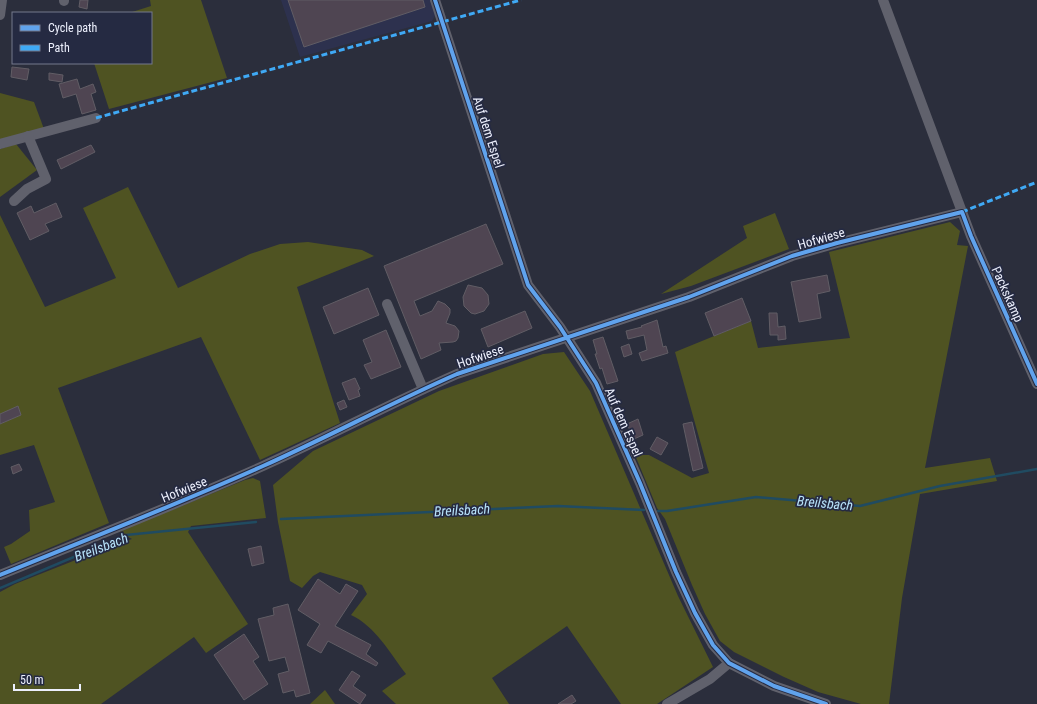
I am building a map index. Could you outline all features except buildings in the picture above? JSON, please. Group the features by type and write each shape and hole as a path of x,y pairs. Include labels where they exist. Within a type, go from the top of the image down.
{"street":[{"path":"0,15 2,0"},
{"name":"Auf dem Espel","path":"436,0 528,285 567,338 596,383 640,483 676,572 695,613 713,645 729,663 774,686 826,704"},
{"name":"Packskamp","path":"884,0 971,236 1037,384"},
{"path":"0,144 96,118"},
{"path":"14,201 27,188 46,179 28,136"},
{"name":"Hofwiese","path":"0,574 264,466 457,374 689,297 792,256 837,243 962,212"},
{"path":"387,304 424,389"},
{"path":"667,704 710,679 729,663"}],"shaded area":[{"path":"281,0 431,0 436,14 432,21 300,57"}],"green space":[{"path":"150,0 201,0 227,78 109,109 94,64 152,64 152,12 132,12 151,6"},
{"path":"0,93 34,102 44,129 0,140"},
{"path":"16,144 37,170 0,197 0,149"},
{"path":"128,187 178,288 250,254 280,244 308,242 362,250 374,256 297,287 340,423 260,460 201,337 58,388 109,523 11,564 4,547 30,531 29,510 55,502 34,445 0,455 0,215 45,307 116,278 83,208"},
{"path":"775,213 789,249 691,286 661,294 747,238 743,226"},
{"path":"950,222 960,231 957,245 968,246 925,468 990,458 997,481 920,494 902,598 889,704 861,704 818,692 784,677 734,652 720,641 705,614 665,519 657,508 635,455 649,455 692,478 709,473 675,352 751,321 758,348 850,338 829,252"},
{"path":"564,352 590,391 678,596 713,667 657,704 621,704 567,626 492,678 509,704 396,704 382,691 406,674 375,633 360,620 351,615 367,594 362,585 320,572 313,576 302,588 290,581 278,522 273,485 313,451 439,391 543,354"},
{"path":"253,478 260,481 266,518 191,526 188,532 248,624 206,653 194,637 101,704 0,704 0,592 15,584 132,539 117,531"},
{"path":"325,690 335,704 310,704"}],"waterway":[{"name":"Breilsbach","path":"658,511 667,511 756,497 860,506 940,486 1037,469"},
{"name":"Breilsbach","path":"281,519 558,506 644,510"},
{"name":"Breilsbach","path":"0,588 126,535 256,522"}],"marked path":[{"path":"96,118 521,0"},
{"path":"962,212 1037,182"}],"cycle path":[{"path":"435,0 528,285 560,327 596,383 640,483 676,572 695,613 713,645 729,663 774,686 826,704"},
{"path":"0,575 165,508 287,455 457,374 689,297 792,256 837,243 962,212 971,236 1037,384"}]}
